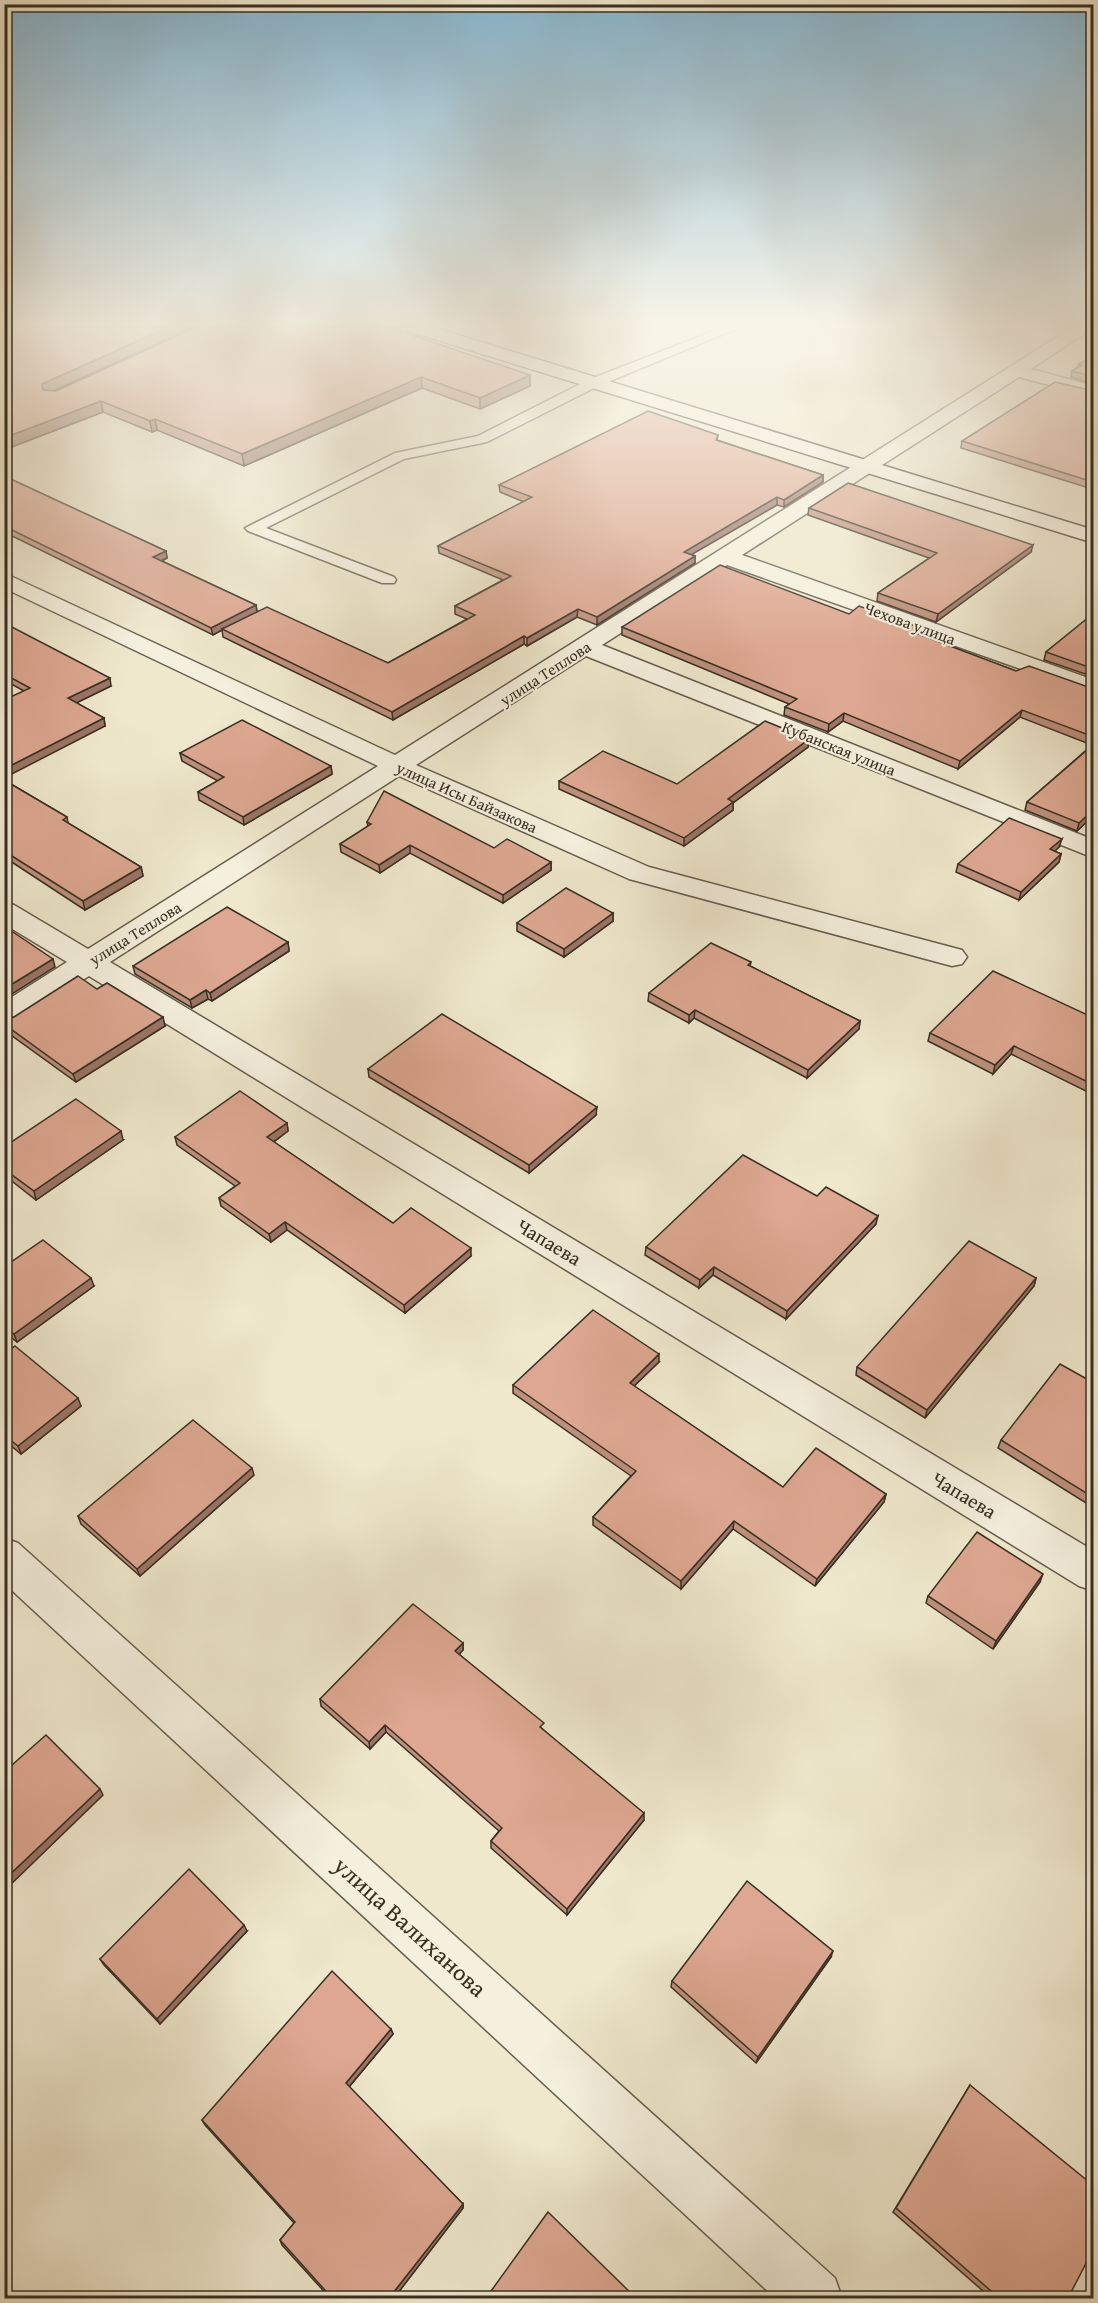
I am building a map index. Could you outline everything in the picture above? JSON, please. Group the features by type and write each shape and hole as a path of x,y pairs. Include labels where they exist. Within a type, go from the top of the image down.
{"street":[{"path":"758,434 1094,537"},
{"name":"улица Теплова","path":"4,1016 918,434"},
{"name":"Чехова улица","path":"726,557 1094,688"},
{"name":"улица Исы Байзакова","path":"4,579 398,766 639,873 952,957"},
{"name":"Кубанская улица","path":"585,647 1094,850"},
{"name":"Чапаева","path":"4,911 90,961 1094,1573"},
{"name":"улица Валиханова","path":"4,1556 815,2298"}],"lane":[{"path":"388,580 253,528 400,456 482,439 491,434"}],"building":[{"path":"193,434 287,434 242,454"},
{"path":"601,434 716,434 716,440 823,475 784,500 777,497 684,552 695,556 597,617 578,609 527,638 524,636 392,712 222,629 267,607 388,663 475,615 455,606 511,576 438,546 532,497 499,485"},
{"path":"972,434 1094,434 1094,486 1090,484 1093,482 962,441"},
{"path":"4,476 166,551 153,557 256,605 211,628 4,526"},
{"path":"848,483 1033,545 938,614 878,593 937,553 809,508"},
{"path":"720,565 849,614 859,606 919,627 913,632 1016,671 1029,666 1094,689 1094,737 1022,710 960,761 844,713 829,724 785,707 797,699 622,627"},
{"path":"1094,613 1094,669 1046,652"},
{"path":"8,625 110,678 68,698 104,718 4,769 4,700 30,688 4,674 4,627"},
{"path":"242,720 331,766 243,817 198,792 224,777 180,753"},
{"path":"765,721 809,739 728,799 733,802 684,838 559,781 603,751 677,784"},
{"path":"1094,744 1094,809 1079,823 1027,802"},
{"path":"4,780 67,817 63,820 141,867 83,901 4,851"},
{"path":"384,791 494,848 507,839 551,862 503,895 410,845 379,865 340,844 371,824 367,822"},
{"path":"1009,818 1062,839 1050,849 1061,854 1021,892 958,864"},
{"path":"566,888 613,913 564,949 517,923"},
{"path":"227,907 288,942 210,993 206,990 190,1000 133,966"},
{"path":"4,926 53,959 4,989"},
{"path":"711,943 751,962 748,965 860,1021 808,1070 695,1010 689,1015 649,993"},
{"path":"993,971 1094,1018 1094,1085 1014,1046 995,1065 930,1033"},
{"path":"78,976 97,989 107,983 163,1017 73,1074 4,1024 4,1019 14,1017"},
{"path":"442,1014 597,1107 529,1165 368,1069"},
{"path":"240,1091 287,1123 267,1137 393,1223 411,1208 471,1248 404,1305 285,1222 269,1234 219,1198 240,1183 175,1137"},
{"path":"76,1099 121,1131 34,1191 4,1169 4,1147"},
{"path":"743,1155 817,1196 826,1187 878,1216 787,1311 714,1267 700,1280 646,1247"},
{"path":"43,1240 91,1278 14,1334 4,1326 4,1267"},
{"path":"969,1241 1036,1278 927,1410 857,1367"},
{"path":"593,1310 659,1354 630,1383 783,1487 816,1448 886,1494 817,1579 734,1521 681,1581 593,1517 636,1471 513,1385"},
{"path":"15,1346 78,1398 18,1446 4,1435 4,1354"},
{"path":"1060,1364 1094,1383 1094,1498 1001,1440"},
{"path":"193,1420 252,1468 137,1569 78,1516"},
{"path":"977,1532 1043,1574 996,1641 928,1596"},
{"path":"413,1604 463,1643 455,1651 544,1723 540,1727 644,1813 567,1909 491,1841 502,1828 385,1725 369,1742 320,1699"},
{"path":"46,1735 100,1789 4,1880 4,1772"},
{"path":"189,1869 244,1925 157,2019 100,1959"},
{"path":"747,1881 833,1951 758,2057 672,1981"},
{"path":"332,1971 391,2029 346,2083 463,2204 389,2298 332,2298 280,2240 295,2222 202,2120"},
{"path":"970,2085 1094,2186 1094,2248 1068,2298 999,2298 896,2208"},
{"path":"548,2212 636,2298 486,2298"}]}
